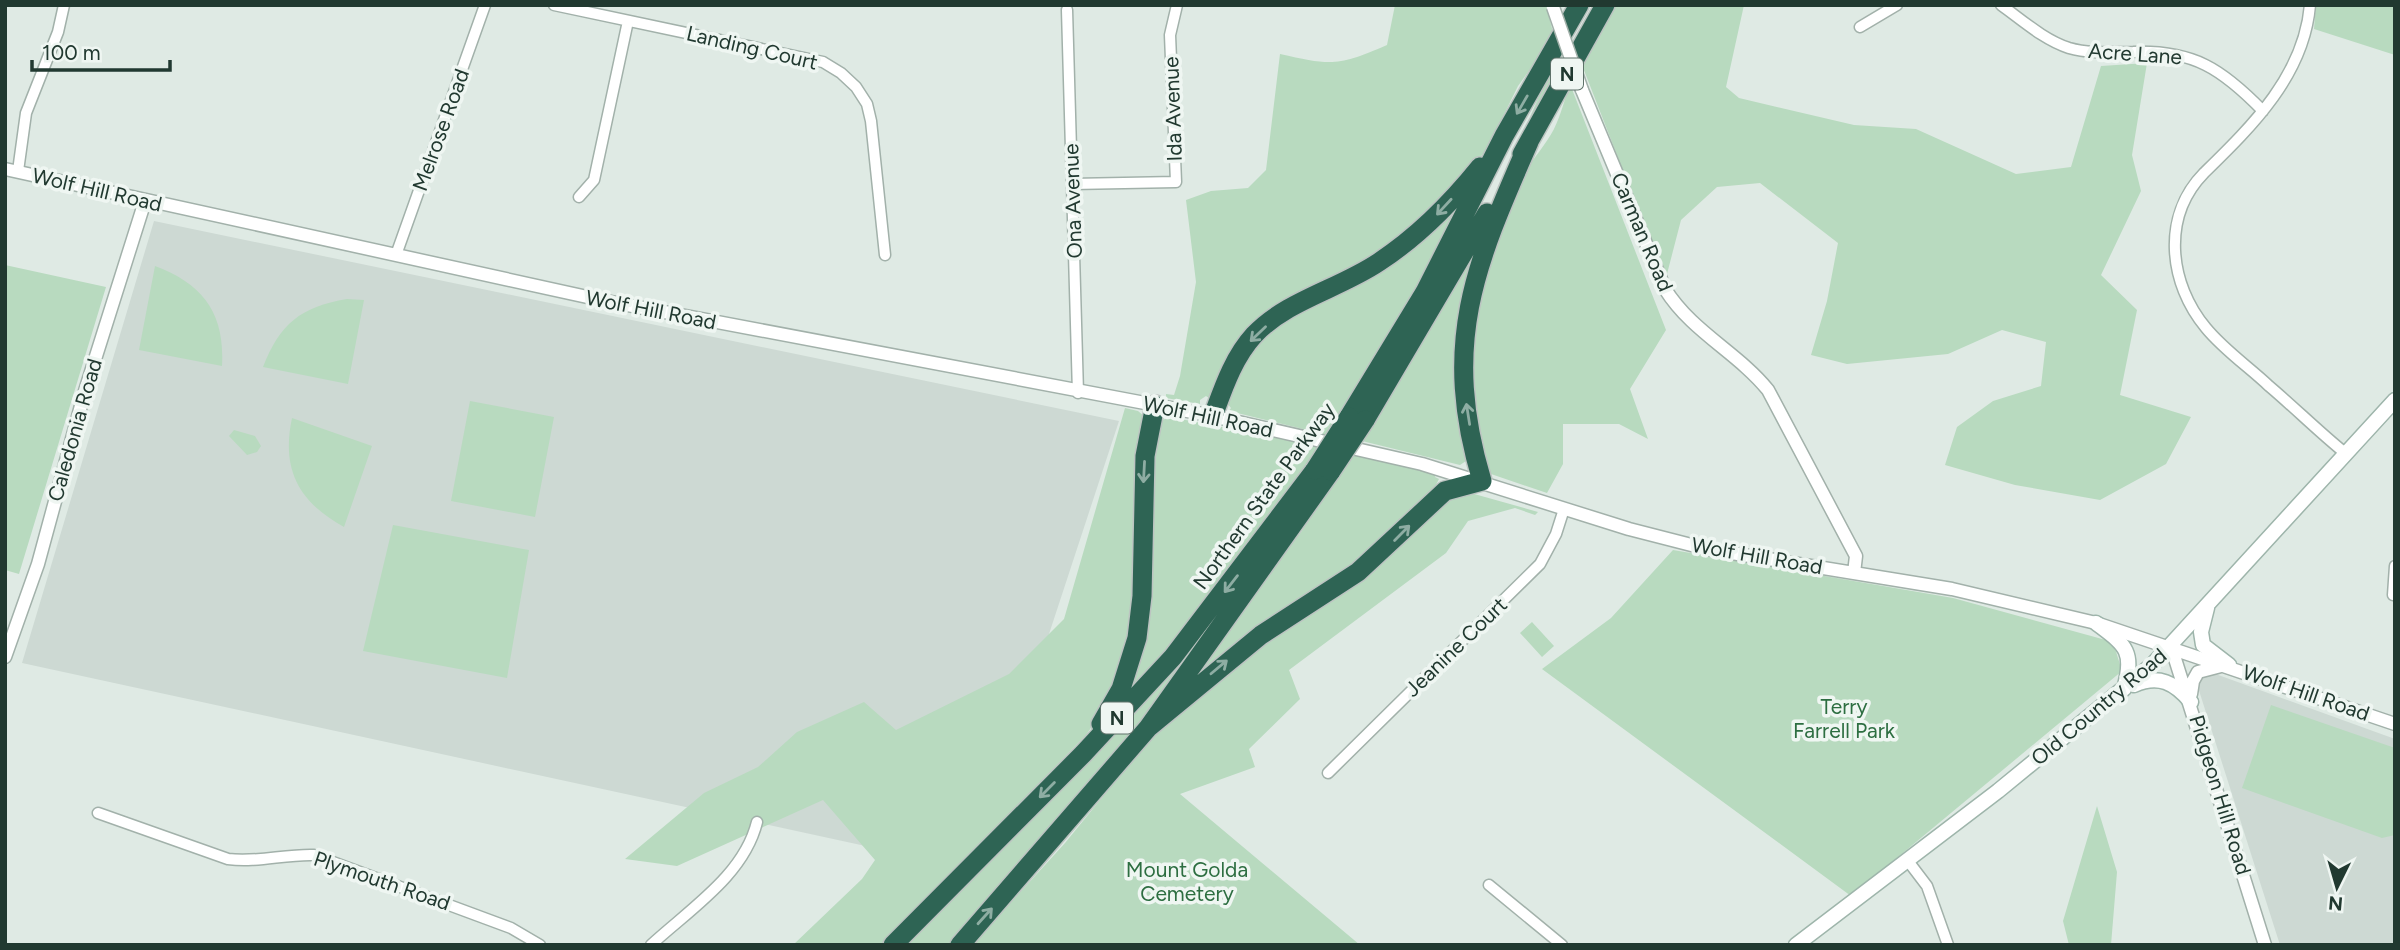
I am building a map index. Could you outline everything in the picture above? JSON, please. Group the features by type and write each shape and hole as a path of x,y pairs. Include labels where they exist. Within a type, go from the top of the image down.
{"highway":[{"name":"Northern State Parkway","path":"1357,419 1504,136 1579,5"},
{"name":"Northern State Parkway","path":"960,945 1148,727 1357,419 1529,142 1605,5"},
{"path":"1213,416 1231,370 1254,335 1290,308 1378,263 1428,224 1504,136"},
{"path":"1148,727 1261,635 1358,572 1430,504 1452,487 1482,481 1466,402 1465,330 1477,266 1529,142"},
{"path":"1083,754 1121,689 1137,638 1142,596 1145,456 1155,405"},
{"name":"Northern State Parkway","path":"893,945 1083,754 1173,657 1323,470"},
{"path":"1430,504 1447,471"}],"main road":[{"name":"Old Country Road","path":"1796,945 1908,861 2123,690 2171,646 2395,400"},
{"path":"2209,603 2201,632 2203,645 2229,666"},
{"path":"2095,623 2127,652 2129,666 2123,690"},
{"path":"2123,690 2149,680 2166,681 2192,702"}],"street":[{"path":"12,170 26,113 58,32 64,5"},
{"name":"Melrose Road","path":"396,255 485,5"},
{"name":"Landing Court","path":"554,5 799,55 841,73 867,104 872,121 885,255"},
{"name":"Ida Avenue","path":"1072,184 1176,182 1170,35 1177,5"},
{"path":"1860,27 1897,5"},
{"name":"Acre Lane","path":"2001,5 2049,38 2068,47 2087,52 2188,56 2228,76 2263,111"},
{"path":"2310,5 2301,45 2290,71 2242,137 2201,176 2190,193 2175,230 2176,272 2207,329 2345,453"},
{"name":"Carman Road","path":"1553,6 1582,90 1665,289 1677,309 1697,329 1750,368 1768,390 1856,556 1854,573"},
{"name":"Ona Avenue","path":"1067,10 1078,393"},
{"path":"579,197 594,180 628,21"},
{"name":"Wolf Hill Road","path":"12,170 601,300 1078,393 1213,416 1447,471 1564,509 1707,549 1952,589 2095,623 2171,646 2395,724"},
{"name":"Caledonia Road","path":"5,657 38,564 85,391 145,201"},
{"name":"Jeanine Court","path":"1328,773 1540,564 1556,534 1564,509"},
{"path":"2393,595 2395,566"},
{"name":"Pidgeon Hill Road","path":"2171,646 2192,702 2265,945"},
{"path":"2192,702 2193,681 2198,672 2229,666"},
{"name":"Plymouth Road","path":"98,813 228,859 246,862 292,854 325,858 511,928 540,945"},
{"path":"651,945 732,871 745,855 757,822"},
{"path":"1908,861 1932,896 1948,945"},
{"path":"1489,885 1562,945"}],"shaded area":[{"path":"154,221 1119,421 1002,777 939,862 22,663"},
{"path":"2210,672 2395,739 2395,945 2280,945 2195,678"}],"green space":[{"path":"1395,5 1546,5 1554,36 1518,86 1487,149 1464,177 1381,254 1273,311 1210,399 1206,396 1200,400 1200,404 1166,398 1166,394 1174,395 1180,376 1196,282 1186,200 1211,191 1248,188 1266,170 1280,54 1312,61 1335,62 1387,45"},
{"path":"1613,5 1744,5 1726,87 1739,98 1854,125 1916,129 2016,174 2071,167 2101,66 2147,63 2132,155 2141,191 2101,275 2137,310 2120,395 2191,417 2166,464 2100,500 2015,485 1945,465 1957,427 1993,401 2041,386 2046,342 2002,330 1948,354 1847,364 1811,355 1827,301 1838,243 1760,183 1717,187 1681,220 1667,274 1652,245 1580,60"},
{"path":"2316,5 2395,5 2395,55 2314,29"},
{"path":"1559,50 1564,66 1530,117"},
{"path":"1570,84 1666,330 1630,389 1648,439 1619,424 1563,424 1563,464 1547,493 1491,474 1484,467 1472,389 1471,353 1478,284 1488,250 1521,178 1554,129"},
{"path":"1467,192 1389,343 1328,435 1229,411 1231,408 1226,402 1231,381 1269,329"},
{"path":"1472,256 1476,258 1469,464 1466,461 1460,465 1362,441"},
{"path":"5,265 106,287 19,574 5,570"},
{"path":"155,266 186,282 208,303 220,331 222,366 139,350"},
{"path":"347,299 364,300 348,384 263,367 277,339 294,320 316,307"},
{"path":"470,401 554,417 535,517 451,501"},
{"path":"1125,408 1138,411 1145,417 1135,629 1102,712 1086,735 881,945 793,945 862,879 875,860 823,800 677,866 625,859 704,793 758,767 797,732 864,702 896,730 1009,674 1064,619"},
{"path":"1170,417 1321,446 1224,586 1116,713 1134,642 1142,530 1151,457 1160,421"},
{"path":"292,418 372,446 344,527 315,507 297,483 289,453"},
{"path":"234,430 255,436 261,446 257,452 247,455 229,436"},
{"path":"1356,450 1436,474 1435,477 1439,479 1423,505 1366,561 1330,589 1196,681 1199,668 1295,535 1299,535"},
{"name":"Mount Golda Cemetery","path":"1460,490 1538,512 1535,515 1515,508 1468,521 1446,553 1289,670 1300,699 1249,749 1255,767 1180,794 1360,945 972,945 1065,843 1167,718"},
{"path":"393,525 529,550 507,678 363,651"},
{"name":"Terry Farrell Park","path":"1673,550 1953,598 2113,642 2122,671 1851,896 1542,669 1611,618"},
{"path":"1246,578 1182,672 953,945 908,945 1079,770"},
{"path":"1532,622 1554,646 1542,657 1520,633"},
{"path":"2271,705 2395,748 2395,835 2382,838 2242,788"},
{"path":"2097,806 2117,872 2111,945 2069,945 2063,921"}]}
